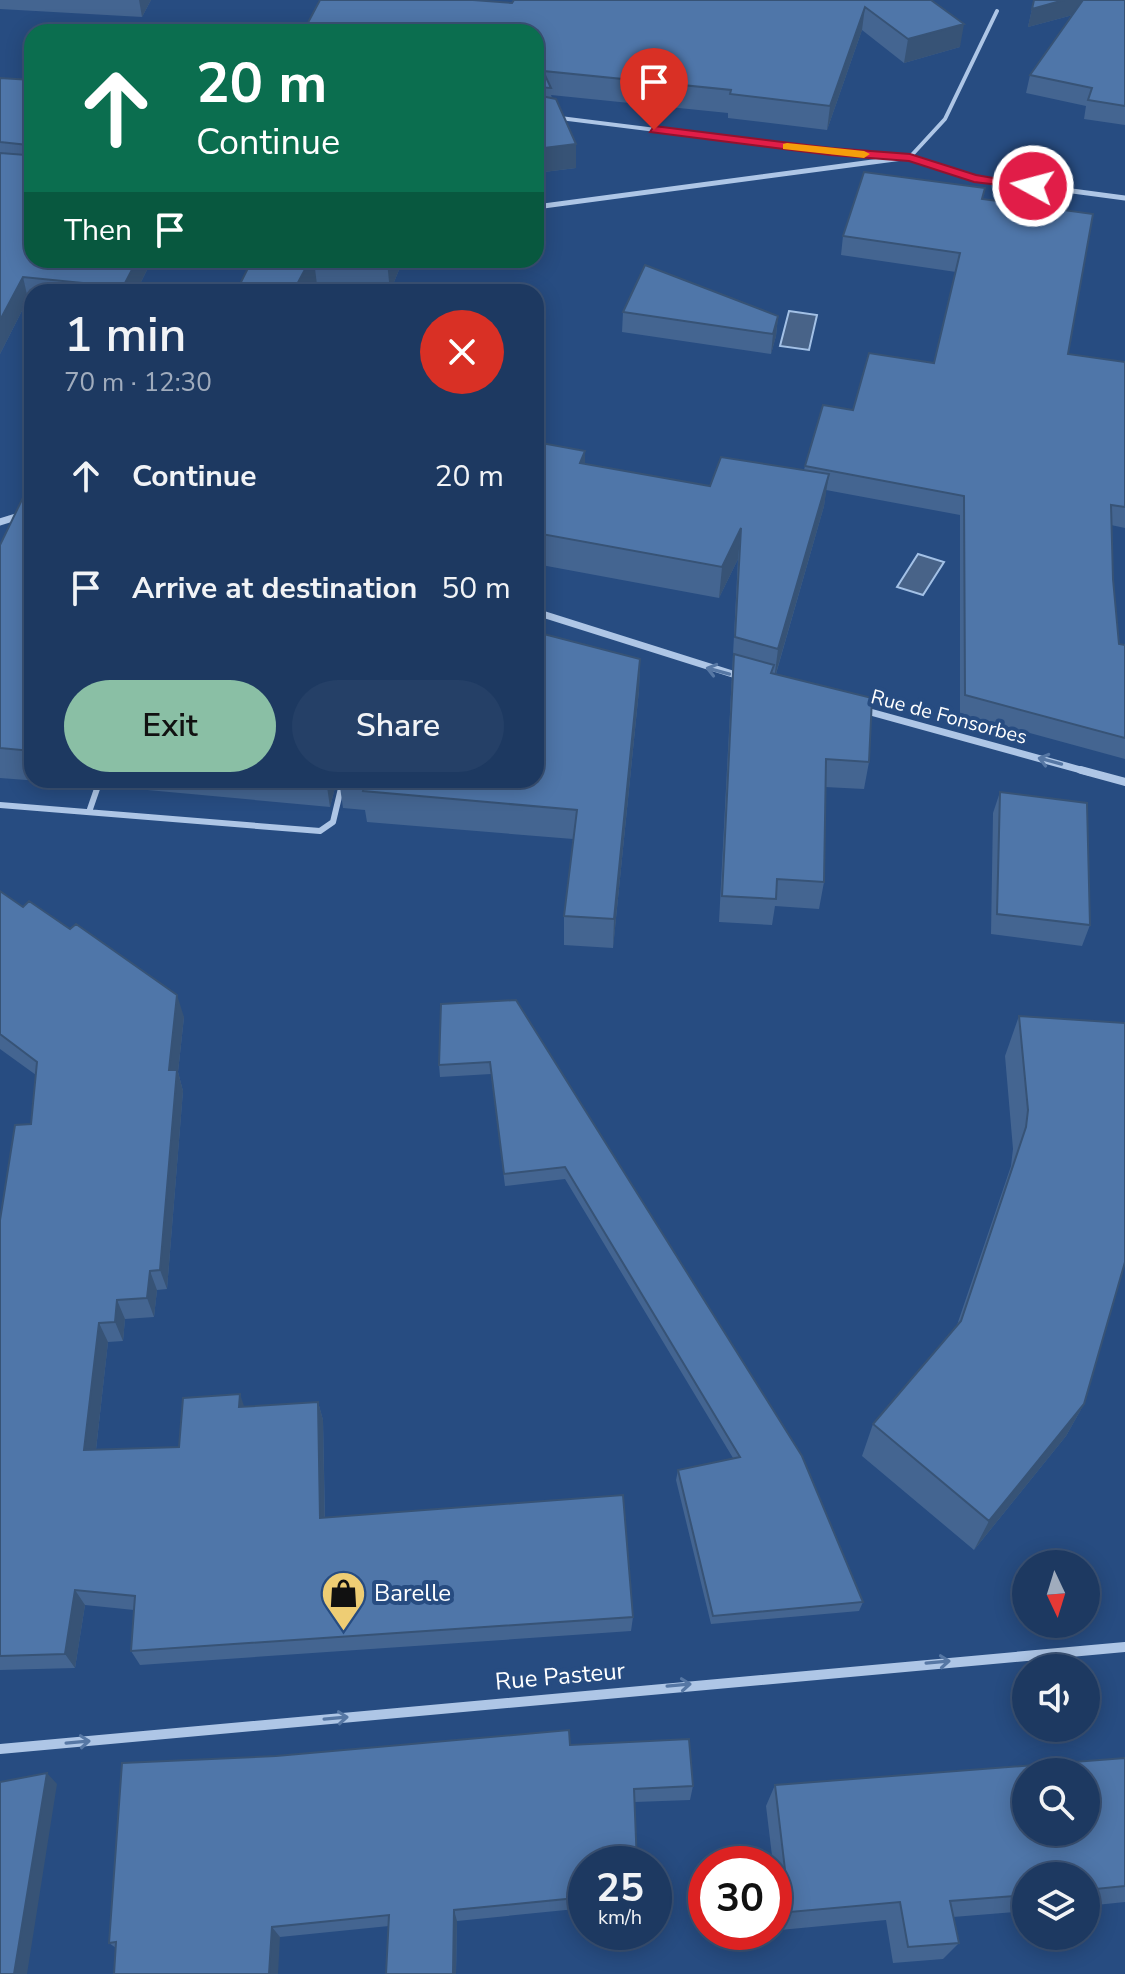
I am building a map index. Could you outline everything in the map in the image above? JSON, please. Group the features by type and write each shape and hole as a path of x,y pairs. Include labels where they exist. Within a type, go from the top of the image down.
{"street":[{"path":"544,206 910,157 974,178 1125,198"},
{"path":"0,522 24,514"},
{"path":"544,615 752,680"},
{"name":"Rue de Fonsorbes","path":"856,709 1125,782"},
{"name":"Rue Pasteur","path":"0,1749 1125,1647"}],"lane":[{"path":"552,117 831,152 910,157 945,119 997,11"},
{"path":"89,812 97,788"},
{"path":"0,805 320,831 333,822 341,788"}],"water":[{"path":"789,311 817,315 809,350 780,346"},
{"path":"918,554 944,562 923,595 897,587"}],"building":[{"path":"320,0 512,3 514,0 931,0 964,24 908,39 865,7 830,106 730,94 731,90 544,71 544,24 307,24"},
{"path":"1034,0 1064,0 1032,9"},
{"path":"1083,0 1125,0 1125,106 1088,100 1092,88 1030,75"},
{"path":"544,73 551,88 544,88"},
{"path":"0,78 24,80 24,145 0,142"},
{"path":"544,97 556,99 576,144 544,148"},
{"path":"0,153 24,155 24,268 133,268 125,284 23,277 0,320"},
{"path":"864,172 985,188 982,199 1093,214 1068,354 1125,362 1125,507 1111,505 1119,644 1125,645 1125,738 965,695 964,496 805,466 823,405 853,410 869,353 934,363 960,253 843,236"},
{"path":"645,265 778,316 773,334 623,312"},
{"path":"248,268 306,268 297,284 240,284"},
{"path":"544,443 585,451 580,463 710,486 721,457 829,474 778,649 735,637 741,528 722,567 544,534"},
{"path":"24,496 24,750 0,748 0,545"},
{"path":"544,634 640,659 614,919 564,916 577,810 363,791 364,788 544,788"},
{"path":"734,654 774,665 771,673 872,698 869,762 826,759 824,882 777,879 776,899 722,896"},
{"path":"1000,792 1087,803 1090,925 997,914"},
{"path":"0,891 23,907 29,901 70,929 76,924 177,995 169,1070 177,1070 160,1270 150,1271 147,1298 117,1300 115,1322 99,1323 84,1450 179,1447 183,1398 240,1394 239,1407 318,1402 320,1518 623,1495 633,1617 131,1651 135,1596 75,1590 65,1654 0,1656 0,1220 15,1125 31,1124 37,1062 0,1034"},
{"path":"516,1000 802,1456 863,1602 713,1616 678,1470 740,1457 565,1167 504,1174 490,1062 439,1065 441,1004"},
{"path":"1019,1016 1125,1023 1125,1262 1084,1404 989,1521 873,1424 961,1321 1026,1127 1028,1110"},
{"path":"569,1730 570,1745 689,1739 693,1786 634,1789 636,1846 568,1846 568,1899 454,1910 453,1974 386,1974 389,1915 272,1927 269,1974 114,1974 116,1942 109,1943 122,1763 276,1756"},
{"path":"1125,1758 1125,1886 1100,1889 1100,1862 1012,1862 1012,1896 950,1901 959,1943 908,1947 900,1902 792,1912 792,1846 782,1846 775,1785 1012,1767 1012,1846 1100,1846 1100,1760"},
{"path":"47,1773 14,1974 0,1974 0,1782"}],"slow traffic":[{"path":"787,146 864,154"}],"place":[{"name":"Barelle","path":"343,1632"}],"route":[{"path":"654,130 831,152 910,157 974,178 1033,186"}]}
